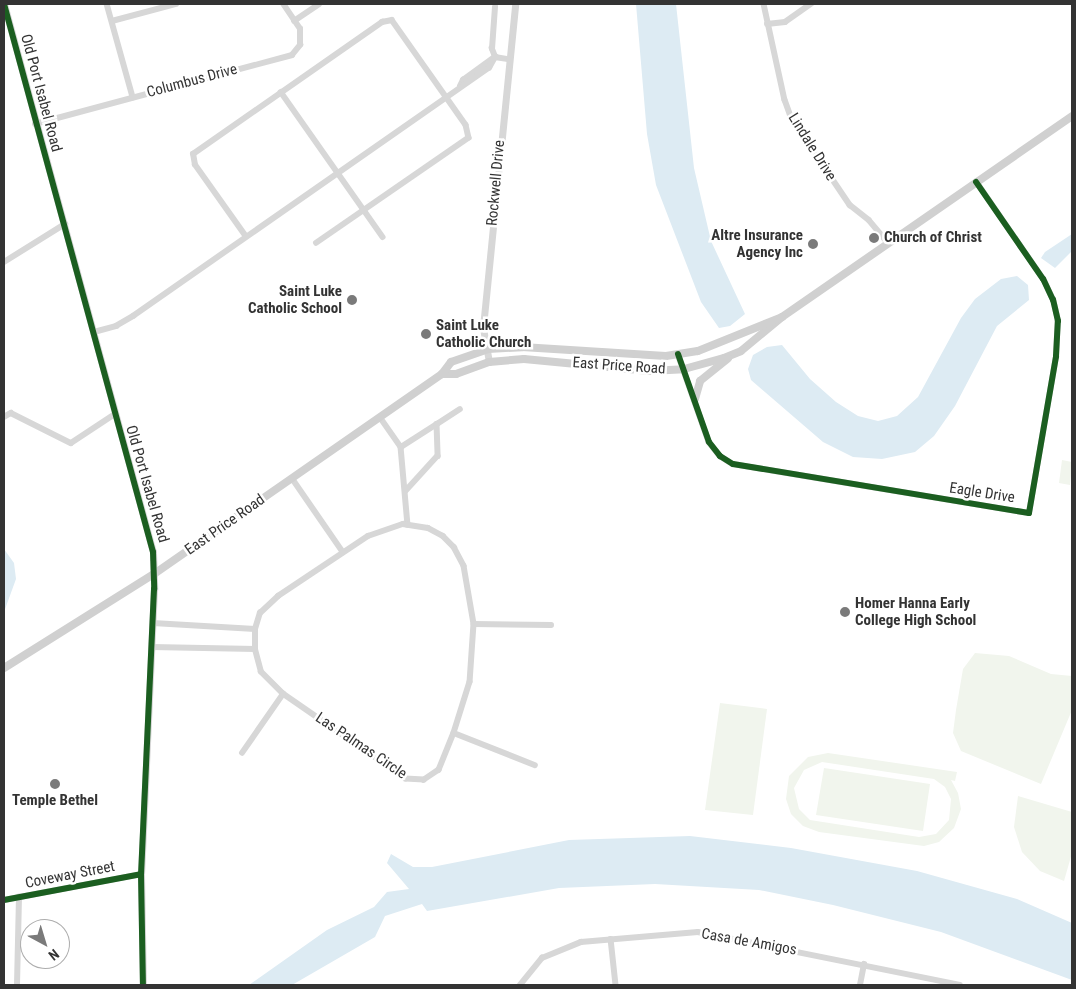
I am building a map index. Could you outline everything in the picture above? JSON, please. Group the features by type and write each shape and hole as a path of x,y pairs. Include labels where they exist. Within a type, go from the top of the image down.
{"main road":[{"name":"East Price Road","path":"442,374 456,374 489,362 538,360 649,371 684,369 733,354 758,339 782,317 1072,116"},
{"name":"East Price Road","path":"4,668 154,574 442,374 451,362 488,349 534,347 631,356 678,354 718,344 782,317"},
{"path":"694,400 702,378 733,354"}],"street":[{"name":"Old Port Isabel Road","path":"4,4 35,124 66,223 114,414 153,552 153,623 141,874 143,985"},
{"path":"107,4 133,97"},
{"path":"112,21 176,4"},
{"name":"Columbus Drive","path":"35,124 292,55 300,45 300,29 283,4"},
{"path":"294,21 319,4"},
{"name":"Rockwell Drive","path":"489,362 483,327 508,59 515,4"},
{"name":"Lindale Drive","path":"764,4 767,24 792,119 850,205 869,220 888,243"},
{"path":"767,24 785,22 811,4"},
{"path":"495,8 492,49 495,57"},
{"path":"246,238 194,165 192,156 196,150 388,20 395,24 446,96 466,126 469,138 317,243"},
{"path":"94,332 116,326 246,238 337,172 459,88 463,80 495,57 508,59"},
{"path":"281,92 384,237"},
{"name":"Eagle Drive","path":"678,354 709,442 720,456 733,464 1029,513 1056,356 1058,322 1053,300 1043,279 976,182"},
{"path":"4,262 66,223"},
{"path":"401,447 460,408"},
{"path":"4,417 10,413 70,443 114,414"},
{"path":"380,417 401,447 408,525"},
{"path":"406,491 438,456 437,424"},
{"path":"292,478 343,552"},
{"name":"Las Palmas Circle","path":"408,525 428,528 443,536 454,547 464,566 474,624 470,682 454,733 438,770 424,780 406,779 283,694 261,672 255,649 255,629 260,613 278,596 343,552 391,526 408,525"},
{"path":"153,623 255,629"},
{"path":"474,624 550,625"},
{"path":"152,647 255,649"},
{"path":"242,753 283,694"},
{"path":"454,733 535,765"},
{"name":"Coveway Street","path":"4,900 141,874"},
{"path":"16,985 19,897"},
{"name":"Casa de Amigos","path":"520,985 542,958 581,942 698,932 864,964 960,985"},
{"path":"611,939 616,985"},
{"path":"860,985 864,964"}],"shaded area":[{"path":"636,4 676,4 694,168 711,241 745,314 730,326 719,328 701,302 656,185 647,134"},
{"path":"1072,234 1072,251 1055,268 1041,258 1045,252"},
{"path":"1017,276 1028,285 1029,300 997,326 955,406 934,436 915,452 882,459 853,457 823,442 751,380 748,369 753,355 767,347 782,345 810,379 836,402 858,416 878,421 897,416 918,397 961,318 975,299 1001,279"},
{"path":"1062,460 1072,462 1070,485 1059,483"},
{"path":"4,549 14,563 16,579 4,612"},
{"path":"975,653 1009,656 1051,674 1072,676 1072,710 1041,784 961,751 953,733 956,710 963,669"},
{"path":"720,703 767,709 753,815 705,810"},
{"path":"828,753 957,772 955,781 951,780 958,793 961,809 954,828 939,842 924,846 819,832 803,826 791,814 786,799 789,776 808,757","holes":["822,762 934,779 945,787 951,799 949,820 936,834 919,837 810,820 799,809 794,788 804,770"]},
{"path":"824,768 930,784 923,831 816,815"},
{"path":"1018,796 1072,812 1072,853 1064,881 1040,871 1022,852 1014,827"},
{"path":"690,836 791,848 917,871 1017,899 1072,923 1072,980 941,932 833,905 759,890 655,884 559,888 427,911 422,904 385,916 375,937 292,985 249,985 327,930 374,907 387,892 409,889 387,863 391,854 413,867 432,867 569,840"}],"cycle path":[{"path":"4,4 153,552 154,589 141,874 143,985"},
{"path":"678,354 709,442 720,456 733,464 1029,513 1056,356 1058,321 1053,300 1043,279 976,182"},
{"path":"4,900 141,874"}],"place":[{"name":"Church of Christ","path":"874,238"},
{"name":"Altre Insurance Agency Inc","path":"813,244"},
{"name":"Saint Luke Catholic School","path":"352,300"},
{"name":"Saint Luke Catholic Church","path":"426,334"},
{"name":"Homer Hanna Early College High School","path":"845,612"},
{"name":"Temple Bethel","path":"55,784"}]}
